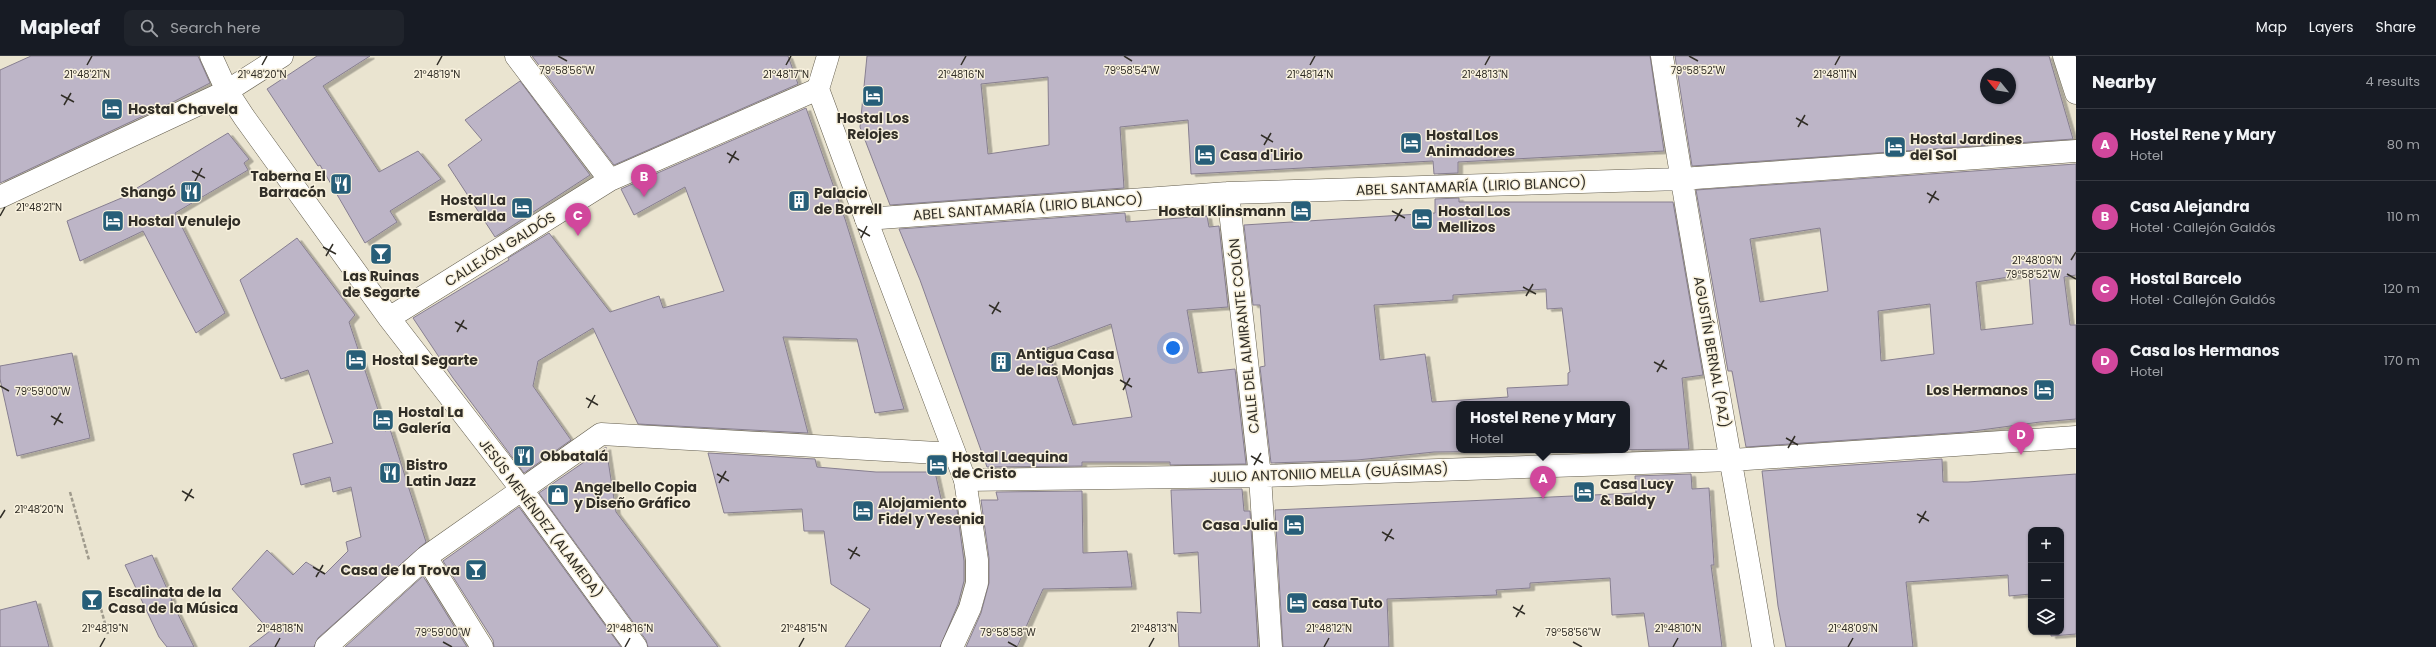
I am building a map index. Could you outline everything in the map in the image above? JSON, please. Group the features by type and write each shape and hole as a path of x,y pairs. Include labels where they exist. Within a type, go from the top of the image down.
{"street":[{"name":"JESÚS MENÉNDEZ (ALAMEDA)","path":"211,56 227,91 389,318 522,490 636,647"},
{"path":"0,197 227,91 282,56"},
{"path":"516,56 610,180"},
{"path":"828,56 818,89 965,480 977,560 977,583 970,608 952,647"},
{"name":"AGUSTÍN BERNAL (PAZ)","path":"1662,56 1681,179 1732,460 1763,647"},
{"path":"2064,56 2076,93"},
{"name":"CALLEJÓN GALDÓS","path":"389,318 610,180 818,89"},
{"name":"ABEL SANTAMARÍA (LIRIO BLANCO)","path":"866,219 1228,193 1681,179 2076,152"},
{"name":"CALLE DEL ALMIRANTE COLÓN","path":"1228,193 1260,476 1271,647"},
{"path":"326,647 426,557 602,434 955,454"},
{"name":"JULIO ANTONIIO MELLA (GUÁSIMAS)","path":"965,480 1260,476 1732,460 2076,437"},
{"path":"426,557 482,647"}],"path":[{"path":"70,492 89,560"},
{"path":"101,609 108,634"}],"building":[{"path":"31,56 198,56 210,83 173,102 0,183 0,70"},
{"path":"317,56 370,56 323,86 379,172 418,151 441,179 390,211 397,222 365,243 320,165 318,166 267,89"},
{"path":"532,56 788,56 798,84 614,165"},
{"path":"867,56 1650,56 1664,151 1458,162 1458,173 1434,174 1433,161 1191,174 1188,120 1120,127 1124,188 890,205 860,127","holes":["1048,77 1049,145 988,154 981,84"]},
{"path":"1675,56 2049,56 2073,139 1692,166"},
{"path":"520,81 590,175 495,237 448,165 482,140 465,120"},
{"path":"806,108 845,219 904,409 875,413 857,339 783,337 808,433 638,424 593,328 538,361 533,386 571,440 524,473 453,378 413,318 509,260 508,258 549,233 610,312 659,296 663,308 724,291 685,187 634,215 621,189"},
{"path":"228,133 249,159 244,163 248,170 175,213 225,313 196,333 143,231 80,261 67,221 138,191 137,188"},
{"path":"2076,164 2076,275 2064,277 2070,325 2076,325 2076,419 2040,422 1966,432 1746,447 1732,371 1728,371 1696,190","holes":["1820,228 1828,291 1760,302 1750,239","2029,274 2033,324 1981,330 1976,282","1930,304 1934,354 1881,361 1878,311"]},
{"path":"1459,198 1459,202 1673,202 1703,375 1682,378 1689,449 1630,450 1630,401 1456,401 1456,452 1434,452 1357,460 1271,463 1260,367 1265,366 1260,305 1253,305 1244,225 1435,213 1435,199","holes":["1546,289 1547,309 1562,308 1570,372 1568,373 1568,385 1507,388 1508,397 1432,402 1425,354 1380,360 1374,305 1453,300 1453,295"]},
{"path":"1125,213 1126,222 1207,216 1209,227 1219,226 1228,307 1187,310 1198,373 1235,369 1246,464 1170,465 1170,462 1082,462 1082,466 987,467 920,280 899,229","holes":["1111,324 1132,417 1073,425 1047,348"]},
{"path":"297,238 355,315 349,322 385,431 390,429 426,542 318,638 314,647 249,647 270,631 232,589 267,550 293,575 306,562 325,574 348,551 346,542 361,537 351,487 333,492 330,477 301,485 293,454 333,443 308,370 281,379 240,280"},
{"path":"72,353 90,438 17,456 0,379 0,366"},
{"path":"606,447 616,512 718,647 648,647 646,640 539,493"},
{"path":"708,453 815,459 817,467 876,472 935,472 942,503 956,502 964,561 964,581 958,604 940,647 845,647 870,609 831,584 824,531 804,531 802,509 724,513"},
{"path":"1942,459 1943,482 1968,482 2076,474 2076,634 2064,635 2064,527 2028,527 2028,594 2009,596 2008,575 1906,582 1913,647 1786,647 1778,606 1762,471"},
{"path":"1691,474 1692,489 1709,488 1714,565 1711,565 1722,647 1649,647 1644,613 1612,615 1610,578 1530,583 1530,588 1496,590 1497,595 1387,599 1389,647 1283,647 1275,510 1636,493 1635,476"},
{"path":"1242,489 1244,511 1250,511 1258,647 1179,647 1177,612 1201,613 1198,552 1174,554 1171,490"},
{"path":"1082,491 1083,553 1127,551 1132,587 1043,589 1017,647 966,647 981,613 989,583 989,558 981,500 998,500 996,492"},
{"path":"519,507 621,647 494,647 493,640 443,561"},
{"path":"152,555 171,600 194,647 167,647 159,637 125,565"},
{"path":"423,576 467,647 345,647"},
{"path":"36,601 49,647 0,647 0,610"}],"place":[{"name":"Hostal Los Relojes","path":"873,96"},
{"name":"Hostal Chavela","path":"112,109"},
{"name":"Hostal Los Animadores","path":"1411,143"},
{"name":"Hostal Jardines del Sol","path":"1895,147"},
{"name":"Casa d'Lirio","path":"1205,155"},
{"name":"Taberna El Barracón","path":"341,184"},
{"name":"Shangó","path":"191,192"},
{"name":"Casa Alejandra","path":"644,197"},
{"name":"Palacio de Borrell","path":"799,201"},
{"name":"Hostal La Esmeralda","path":"522,208"},
{"name":"Hostal Klinsmann","path":"1301,211"},
{"name":"Hostal Los Mellizos","path":"1422,219"},
{"name":"Hostal Venulejo","path":"113,221"},
{"name":"Hostal Barcelo","path":"578,236"},
{"name":"Las Ruinas de Segarte","path":"381,254"},
{"name":"Hostal Segarte","path":"356,360"},
{"name":"Antigua Casa de las Monjas","path":"1001,362"},
{"name":"Los Hermanos","path":"2044,390"},
{"name":"Hostal La Galería","path":"383,420"},
{"name":"Casa los Hermanos","path":"2021,455"},
{"name":"Obbatalá","path":"524,456"},
{"name":"Hostal Laequina de Cristo","path":"937,465"},
{"name":"Bistro Latin Jazz","path":"390,473"},
{"name":"Casa Lucy & Baldy","path":"1584,492"},
{"name":"Angelbello Copia y Diseño Gráfico","path":"558,495"},
{"name":"Hostel Rene y Mary","path":"1543,499"},
{"name":"Alojamiento Fidel y Yesenia","path":"863,511"},
{"name":"Casa Julia","path":"1294,525"},
{"name":"Casa de la Trova","path":"476,570"},
{"name":"Escalinata de la Casa de la Música","path":"92,600"},
{"name":"casa Tuto","path":"1297,603"}]}
